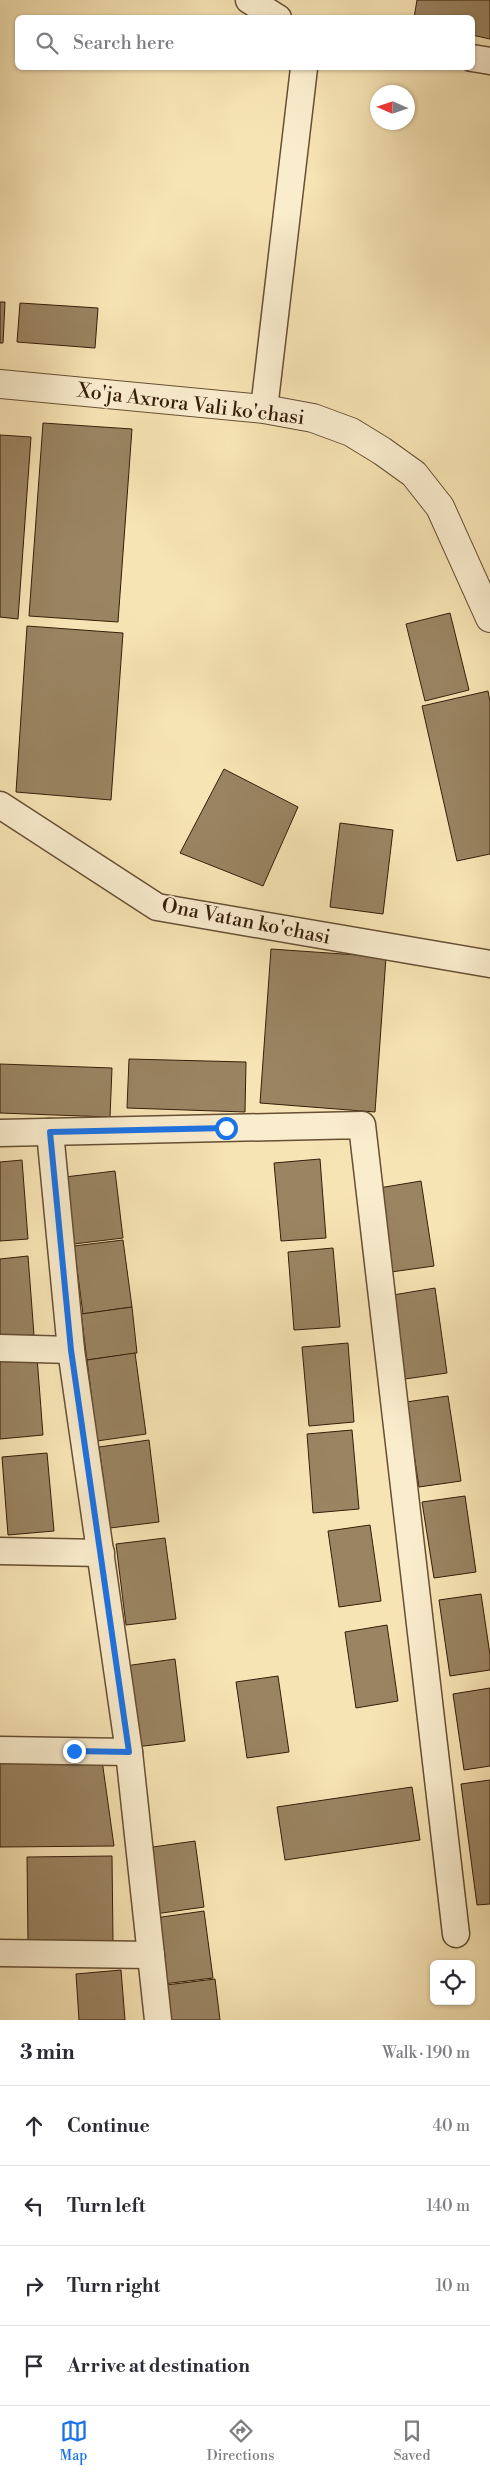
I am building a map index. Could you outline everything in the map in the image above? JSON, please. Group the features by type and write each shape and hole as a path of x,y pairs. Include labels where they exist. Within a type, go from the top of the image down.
{"street":[{"path":"249,0 273,15"},
{"path":"475,58 490,61"},
{"path":"264,409 304,70"},
{"name":"Xo'ja Axrora Vali ko'chasi","path":"0,384 264,409 312,418 351,432 414,474 440,507 490,618"},
{"name":"Ona Vatan ko'chasi","path":"0,805 157,907 490,964"},
{"path":"0,1133 362,1125 456,1934"},
{"path":"50,1132 71,1350 129,1752 158,2020"},
{"path":"0,1348 71,1350"},
{"path":"0,1551 100,1553"},
{"path":"0,1750 129,1752"},
{"path":"0,1953 150,1955"}],"building":[{"path":"417,0 490,0 490,39 475,36 475,15 414,15"},
{"path":"0,302 5,302 3,343 0,343"},
{"path":"20,303 98,308 95,348 17,342"},
{"path":"43,423 132,429 118,622 29,616"},
{"path":"0,435 31,437 18,619 0,617"},
{"path":"450,613 469,690 425,701 406,624"},
{"path":"27,626 123,633 111,800 16,792"},
{"path":"488,691 490,702 490,854 457,861 422,706"},
{"path":"224,769 298,807 263,886 180,853"},
{"path":"340,823 393,830 383,914 330,907"},
{"path":"271,949 386,957 375,1112 260,1103"},
{"path":"129,1059 246,1062 245,1112 127,1108"},
{"path":"0,1064 112,1068 110,1117 0,1113"},
{"path":"320,1159 326,1238 281,1241 274,1163"},
{"path":"22,1160 28,1239 0,1241 0,1162"},
{"path":"115,1171 123,1238 74,1244 65,1177"},
{"path":"421,1181 434,1266 391,1272 379,1188"},
{"path":"123,1240 132,1307 83,1314 74,1246"},
{"path":"333,1248 340,1327 294,1330 288,1252"},
{"path":"28,1256 34,1335 0,1338 0,1259"},
{"path":"435,1288 447,1373 405,1379 393,1295"},
{"path":"132,1307 137,1353 87,1360 81,1314"},
{"path":"348,1343 354,1422 309,1426 302,1347"},
{"path":"135,1353 146,1434 97,1441 87,1360"},
{"path":"37,1357 43,1435 0,1439 0,1360"},
{"path":"448,1396 461,1481 419,1487 406,1402"},
{"path":"352,1430 359,1509 313,1513 307,1434"},
{"path":"149,1440 159,1522 110,1528 99,1447"},
{"path":"47,1453 54,1531 8,1535 2,1457"},
{"path":"465,1496 476,1572 434,1578 422,1502"},
{"path":"370,1525 381,1601 339,1607 328,1531"},
{"path":"165,1538 176,1619 126,1625 116,1544"},
{"path":"481,1594 490,1655 490,1670 450,1676 439,1600"},
{"path":"387,1625 398,1701 356,1708 345,1632"},
{"path":"175,1659 185,1741 136,1747 125,1666"},
{"path":"278,1676 289,1752 247,1758 236,1682"},
{"path":"490,1688 490,1766 464,1770 453,1694"},
{"path":"0,1756 102,1760 114,1846 0,1847"},
{"path":"490,1780 490,1904 477,1905 461,1784"},
{"path":"412,1787 420,1840 285,1860 277,1807"},
{"path":"195,1841 204,1907 155,1914 146,1848"},
{"path":"112,1856 113,1942 28,1943 27,1857"},
{"path":"204,1911 213,1978 163,1984 155,1918"},
{"path":"121,1970 125,2020 79,2020 76,1974"},
{"path":"215,1979 220,2020 170,2020 166,1985"}],"route":[{"path":"74,1751 129,1752 71,1350 50,1132 226,1128"}]}
